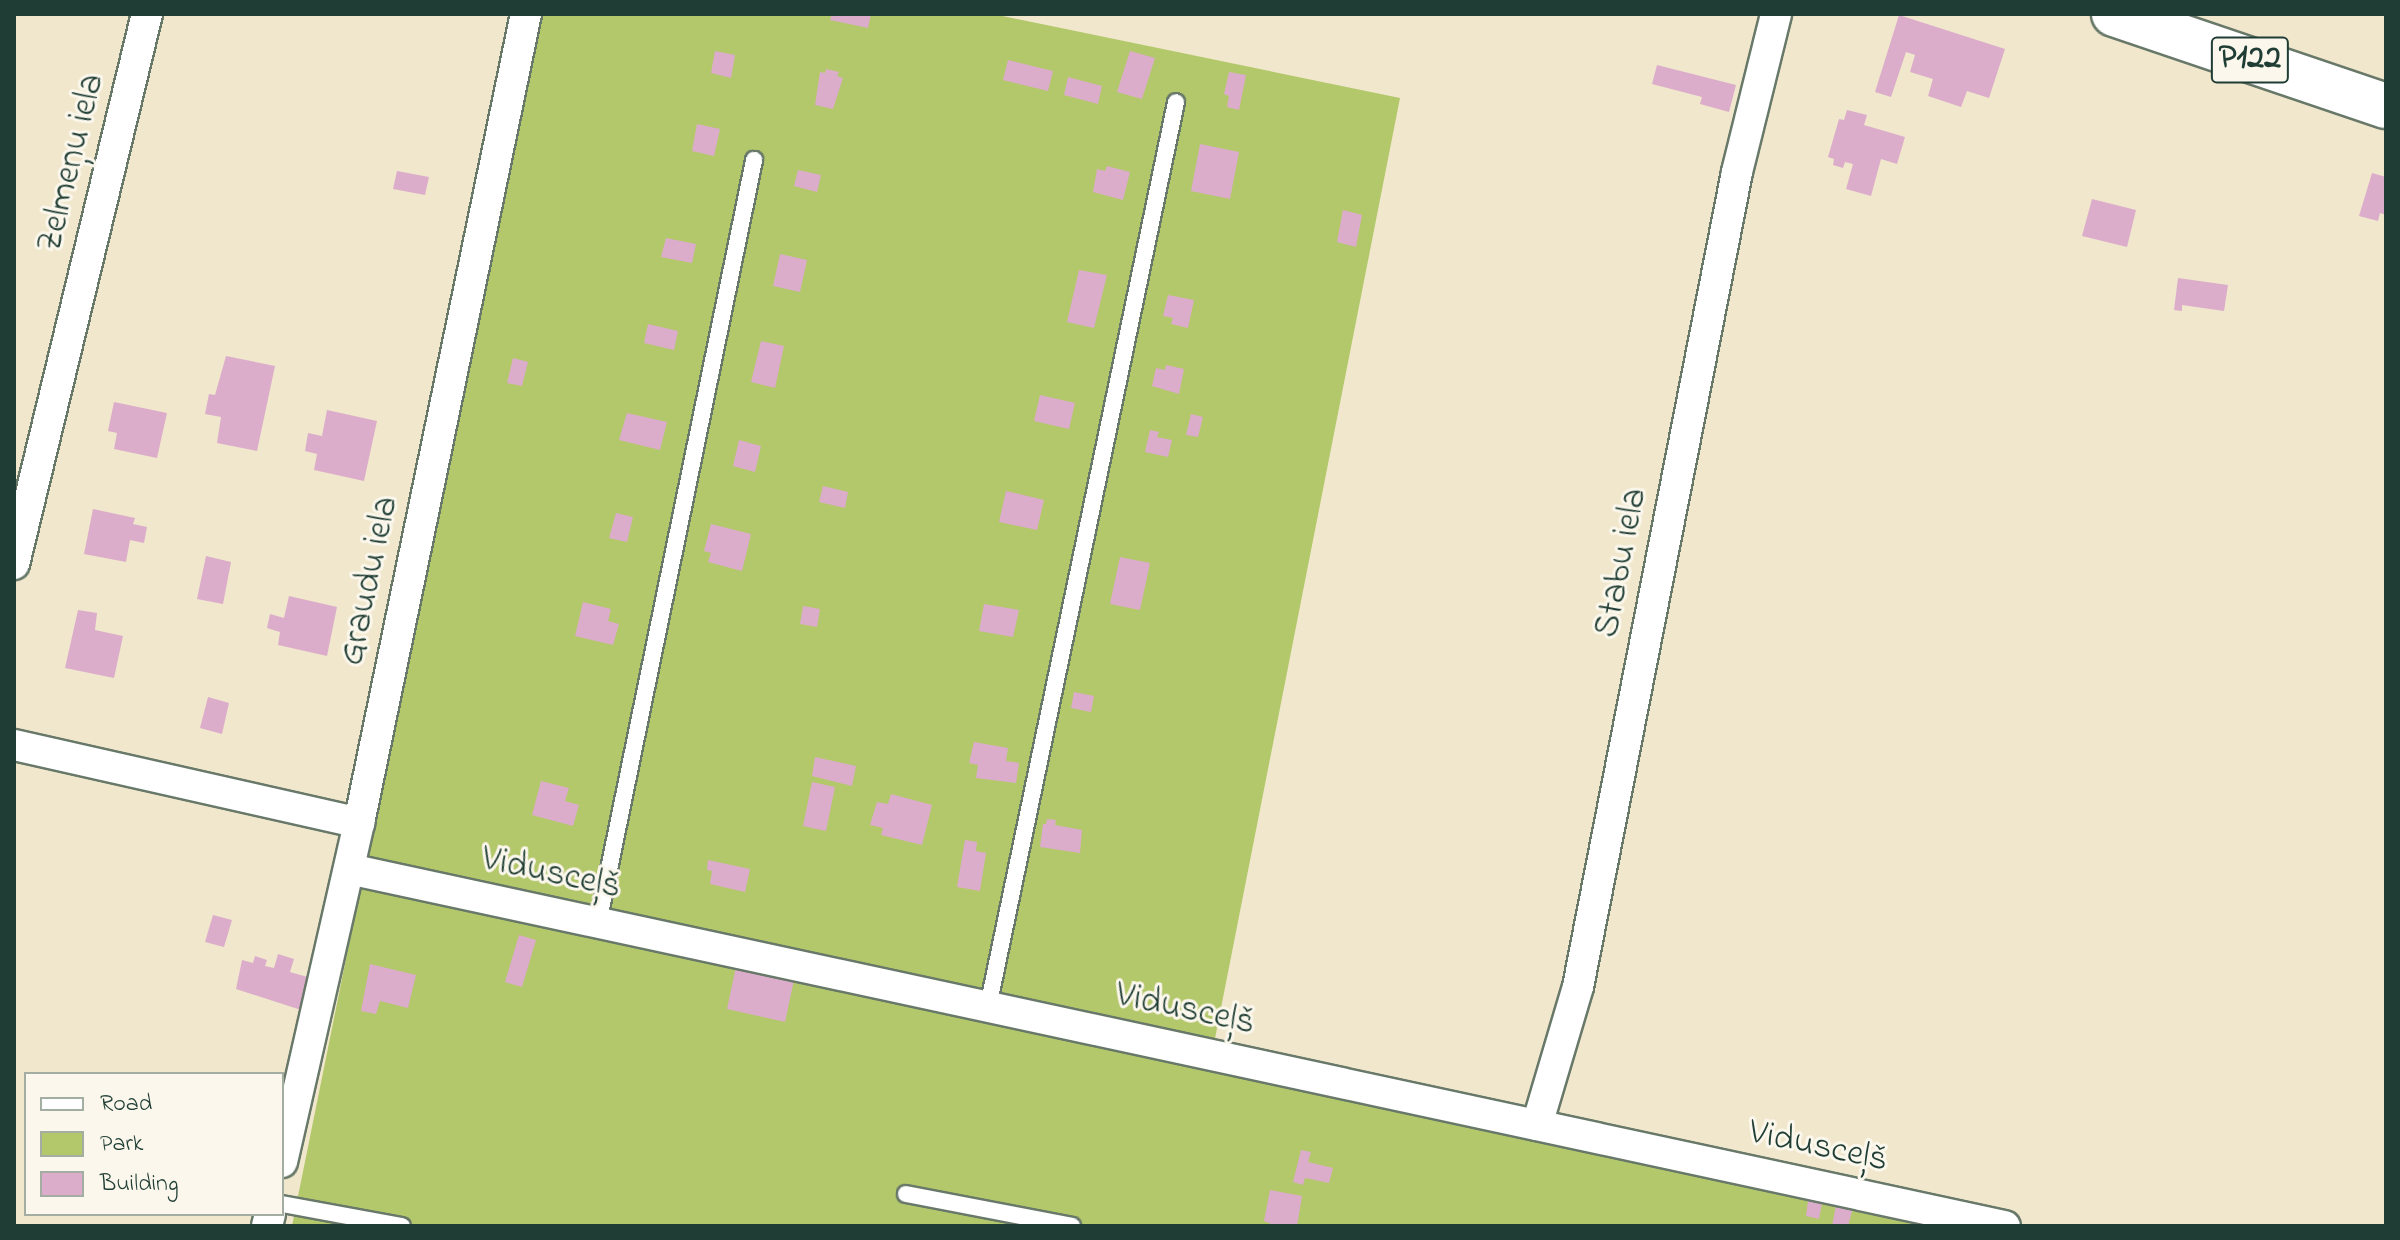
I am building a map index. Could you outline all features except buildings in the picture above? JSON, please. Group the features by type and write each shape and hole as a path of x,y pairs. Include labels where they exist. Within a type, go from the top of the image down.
{"main road":[{"name":"P122","path":"2114,14 2386,106"}],"street":[{"name":"Zelmeņu iela","path":"14,564 147,14"},
{"name":"Graudu iela","path":"284,1153 359,823 526,14"},
{"name":"Stabu iela","path":"1537,1125 1578,987 1734,188 1776,14"},
{"path":"14,745 359,823"},
{"name":"Vidusceļš","path":"349,869 2005,1226"}],"lane":[{"path":"988,1007 1176,102"},
{"path":"598,923 754,160"},
{"path":"906,1194 1072,1226"},
{"path":"284,1204 402,1226"}],"green space":[{"path":"537,14 993,14 1400,98 1209,1069 1922,1226 292,1226"}]}
